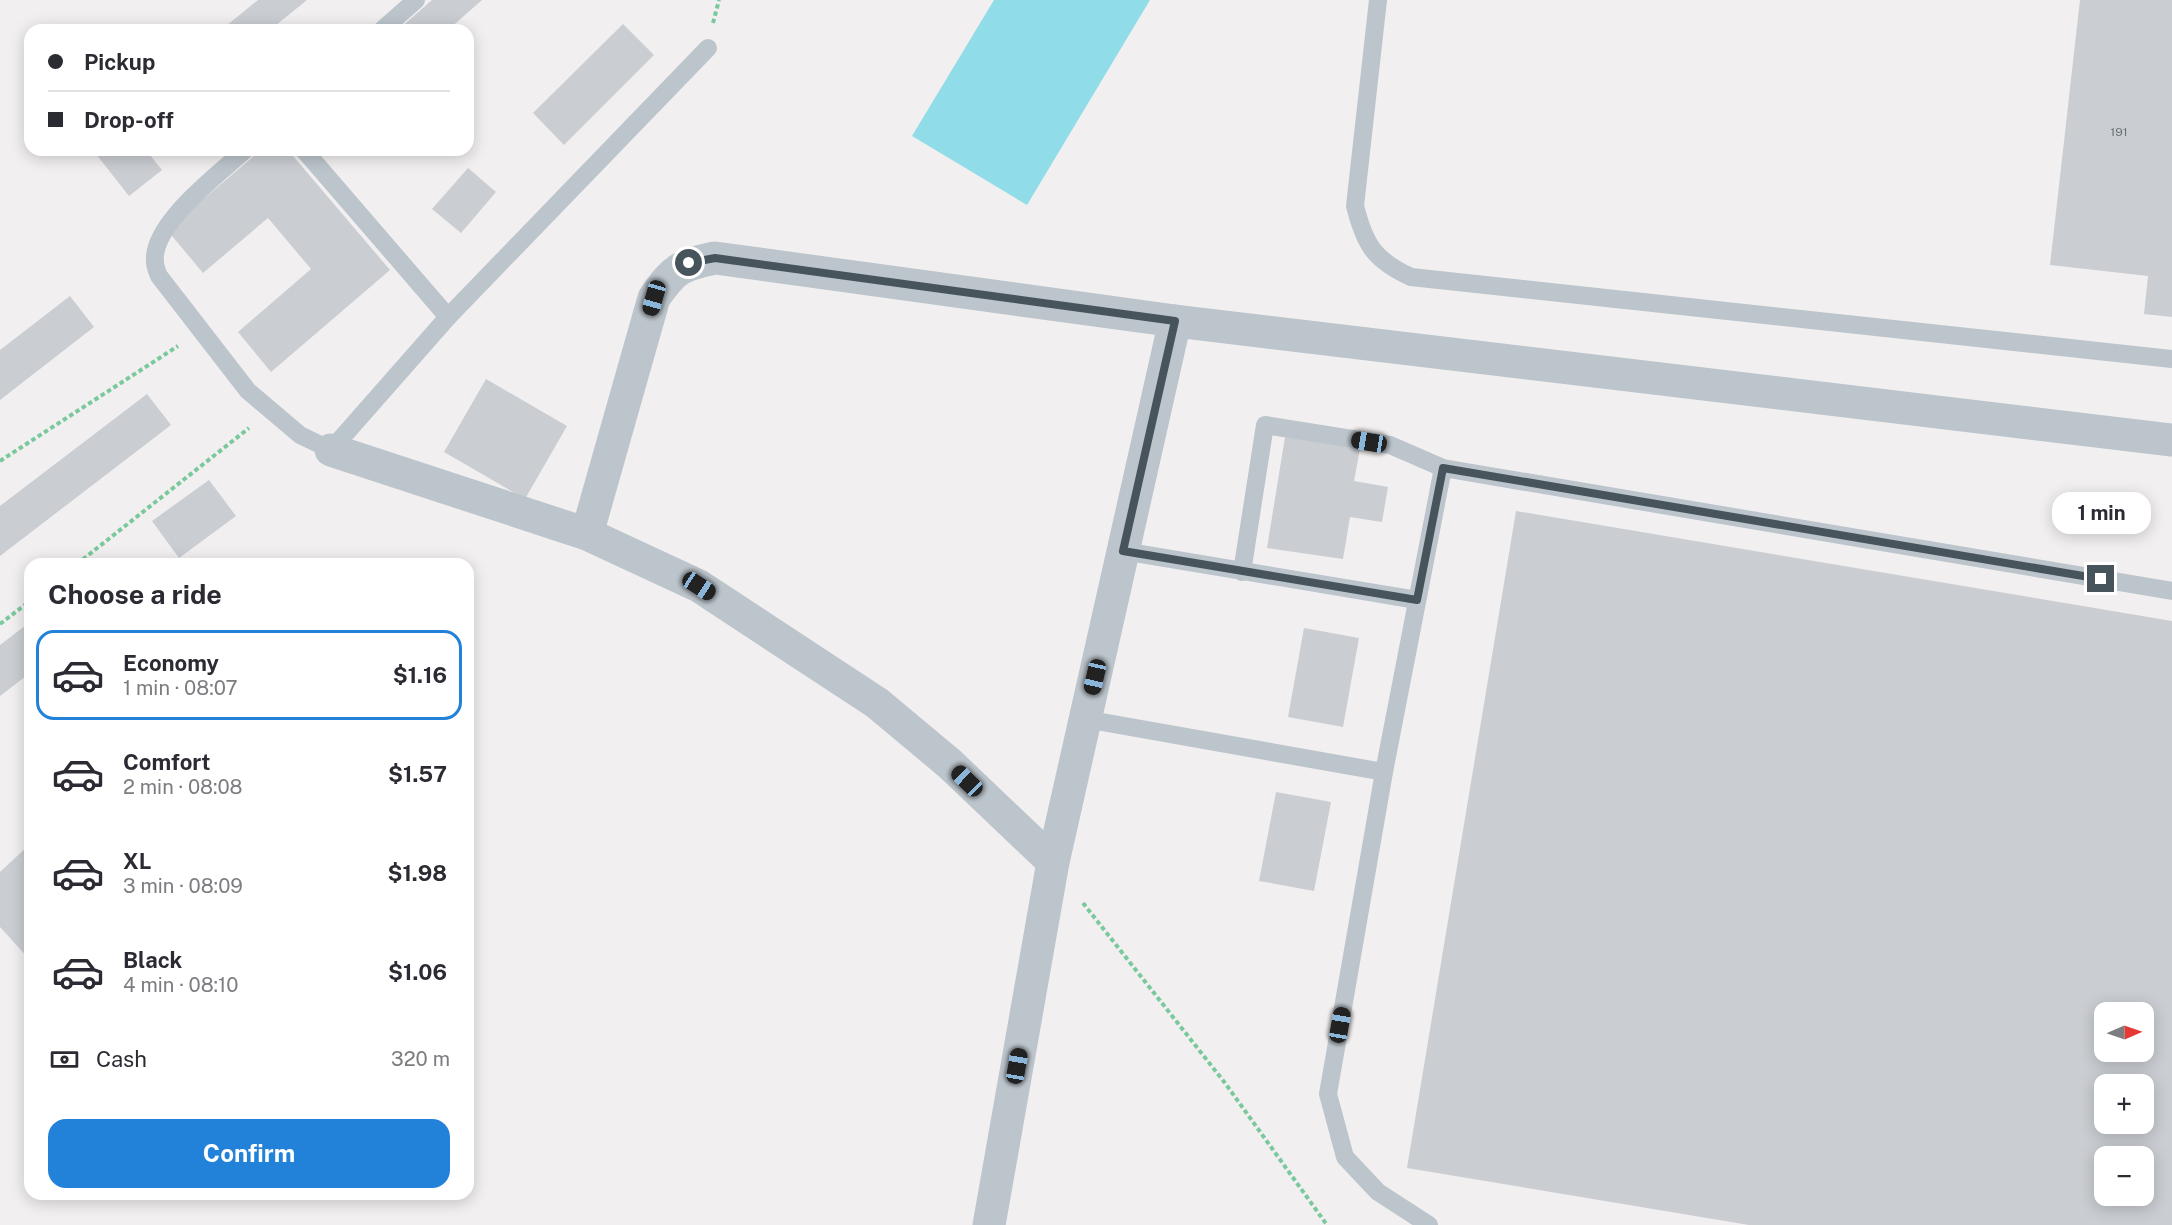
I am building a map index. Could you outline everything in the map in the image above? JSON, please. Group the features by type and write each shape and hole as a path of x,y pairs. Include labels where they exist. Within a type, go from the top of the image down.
{"street":[{"path":"587,534 654,298 669,276 689,263 715,258 1175,321 2172,440"},
{"path":"989,1225 1053,862 1175,321"},
{"path":"331,450 587,534 699,586 877,703 950,764 1053,862"}],"lane":[{"path":"389,24 416,0"},
{"path":"1378,0 1355,206 1361,229 1373,251 1391,268 1411,278 2172,359"},
{"path":"238,156 177,212 165,228 156,247 154,262 159,276 248,391 300,435 331,450 448,317 708,48"},
{"path":"309,156 448,317"},
{"path":"1242,572 1265,425 1390,446 1443,468 2172,591"},
{"path":"1429,1225 1378,1192 1345,1157 1328,1094 1384,772 1443,468"},
{"path":"1123,551 1417,600"},
{"path":"1085,719 1384,772"}],"path":[{"path":"0,461 201,331"},
{"path":"84,558 271,411"},
{"path":"0,624 24,606"},
{"path":"1053,862 1110,939 1225,1083 1327,1225"}],"water":[{"path":"994,0 1150,0 1027,205 912,136"}],"building":[{"path":"258,0 307,0 277,24 228,24"},
{"path":"432,0 482,0 455,24 405,24"},
{"path":"2080,0 2172,0 2172,317 2144,314 2148,276 2050,265"},
{"path":"623,24 654,55 564,145 533,113"},
{"path":"98,156 151,156 162,170 129,196"},
{"path":"254,156 293,156 390,270 271,372 238,332 311,269 268,218 203,273 167,230"},
{"path":"468,168 496,192 461,233 432,209"},
{"path":"70,296 94,327 0,400 0,350"},
{"path":"486,379 567,426 525,499 444,452"},
{"path":"147,394 171,425 0,556 0,506"},
{"path":"1285,437 1360,449 1354,481 1388,487 1382,522 1350,517 1343,559 1267,548"},
{"path":"209,480 236,516 179,558 152,521"},
{"path":"1516,511 2172,621 2172,1225 1749,1225 1407,1168"},
{"path":"24,627 24,678 0,696 0,645"},
{"path":"1304,628 1359,638 1343,727 1288,717"},
{"path":"1276,792 1331,802 1314,891 1259,881"},
{"path":"24,850 24,953 0,927 0,872"}],"route":[{"path":"689,263 715,258 1175,321 1123,551 1417,600 1443,468 2101,579"}]}
